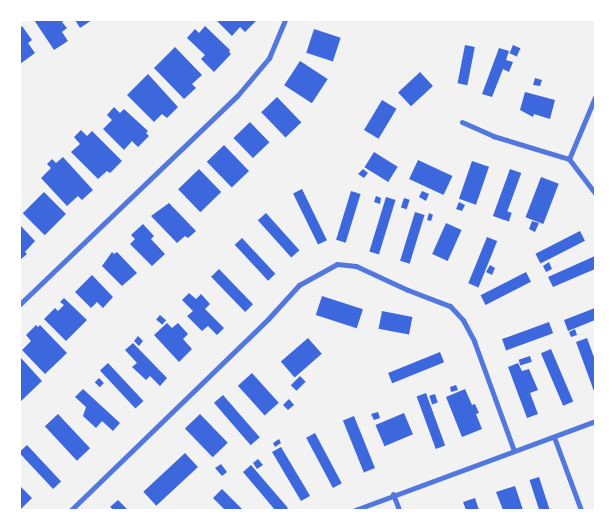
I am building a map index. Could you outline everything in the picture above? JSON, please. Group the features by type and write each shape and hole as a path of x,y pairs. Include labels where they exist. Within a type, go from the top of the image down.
{"street":[{"path":"20,304 238,96 269,58 285,20"},
{"path":"569,159 595,97"},
{"path":"462,122 493,136 569,159 595,193"},
{"path":"71,510 268,319 299,285 337,264 356,266 408,290 450,306 463,320 474,341 514,450"},
{"path":"355,510 393,494 595,421"},
{"path":"554,437 581,510"},
{"path":"393,494 399,510"}],"building":[{"path":"34,20 65,20 62,22 67,28 62,32 68,41 54,50"},
{"path":"75,20 92,20 80,28"},
{"path":"216,20 256,21 245,32 240,27 232,36"},
{"path":"22,26 32,40 28,43 35,53 20,64 20,28"},
{"path":"205,26 230,50 231,54 214,72 201,59 205,55 187,38 195,29 199,33"},
{"path":"314,29 341,38 333,61 306,53"},
{"path":"465,45 475,47 467,85 458,83"},
{"path":"513,45 520,48 517,56 509,53"},
{"path":"175,47 202,75 192,84 196,88 184,99 154,68"},
{"path":"499,48 509,51 506,60 513,62 509,72 503,69 492,97 482,94"},
{"path":"300,61 328,79 312,103 284,85"},
{"path":"420,72 433,86 411,106 398,92"},
{"path":"148,74 178,107 167,118 162,114 154,122 127,95"},
{"path":"535,78 542,80 540,86 533,85"},
{"path":"525,92 555,100 550,119 534,114 533,117 520,110"},
{"path":"277,97 301,122 285,137 261,112"},
{"path":"382,100 397,109 379,139 364,130"},
{"path":"114,107 120,113 124,109 148,131 146,133 149,136 138,147 132,141 124,150 103,129 112,120 107,115"},
{"path":"250,122 269,142 253,158 233,138"},
{"path":"81,130 87,136 92,131 122,161 110,173 107,171 98,179 71,152 80,144 74,137"},
{"path":"224,145 249,171 232,188 207,162"},
{"path":"374,152 398,167 388,182 364,167"},
{"path":"63,157 93,190 82,200 78,196 67,206 41,178 51,168 47,164 52,159 56,163"},
{"path":"418,160 452,176 444,195 409,179"},
{"path":"472,161 489,167 476,205 459,199"},
{"path":"199,169 221,192 200,212 178,189"},
{"path":"363,169 368,173 364,178 358,174"},
{"path":"510,169 521,173 504,220 493,216"},
{"path":"541,177 559,184 543,224 526,217"},
{"path":"302,189 327,240 318,245 293,193"},
{"path":"351,191 361,194 346,243 336,240"},
{"path":"422,191 429,194 426,201 419,197"},
{"path":"44,192 66,214 45,235 23,213"},
{"path":"376,196 381,198 380,204 374,202"},
{"path":"386,197 396,200 379,254 369,252"},
{"path":"404,198 410,200 407,209 401,208"},
{"path":"459,202 465,205 462,211 456,209"},
{"path":"169,203 196,231 188,238 185,236 177,243 151,216"},
{"path":"506,211 512,213 509,221 503,220"},
{"path":"415,212 425,215 410,264 400,261"},
{"path":"266,213 299,250 291,258 258,220"},
{"path":"429,213 433,215 431,221 427,220"},
{"path":"532,221 539,223 535,232 529,229"},
{"path":"446,223 462,230 448,261 432,254"},
{"path":"143,224 154,236 151,239 165,254 152,266 130,244 135,239 131,235"},
{"path":"20,225 35,241 25,252 27,254 20,260"},
{"path":"580,231 585,241 540,264 535,254"},
{"path":"487,237 497,241 478,287 468,283"},
{"path":"242,238 275,274 268,281 235,245"},
{"path":"112,252 114,254 117,252 137,273 122,286 102,266"},
{"path":"595,256 595,269 553,287 548,277"},
{"path":"549,262 552,269 546,272 543,266"},
{"path":"490,265 495,268 492,275 486,272"},
{"path":"219,269 253,304 245,312 211,277"},
{"path":"526,272 531,282 486,305 481,295"},
{"path":"92,275 113,297 103,308 97,302 91,308 75,292"},
{"path":"189,293 196,299 201,294 210,304 205,309 224,328 217,335 208,326 202,331 187,316 193,311 182,300"},
{"path":"322,296 363,309 357,328 316,315"},
{"path":"64,298 87,320 66,341 44,319 55,308 58,311 64,305 60,302"},
{"path":"595,308 595,320 568,331 564,320"},
{"path":"382,311 412,317 409,335 379,329"},
{"path":"160,315 166,320 162,325 156,320"},
{"path":"549,322 553,333 506,350 502,339"},
{"path":"167,323 172,328 178,323 188,334 183,339 192,349 179,362 154,335"},
{"path":"36,325 38,327 40,325 67,353 45,374 22,350 31,341 26,335"},
{"path":"575,329 577,335 571,337 569,332"},
{"path":"138,336 143,341 139,346 134,341"},
{"path":"308,338 322,354 295,377 281,362"},
{"path":"587,338 595,360 595,394 576,342"},
{"path":"133,343 167,378 160,386 150,376 146,380 132,367 137,363 125,350"},
{"path":"551,349 573,401 563,406 541,353"},
{"path":"440,352 444,362 392,383 388,373"},
{"path":"530,356 532,362 520,365 519,360"},
{"path":"20,357 42,381 20,402"},
{"path":"108,363 143,401 135,409 100,371"},
{"path":"518,363 522,371 529,369 538,390 530,393 538,414 527,418 508,367"},
{"path":"252,373 279,403 265,415 238,386"},
{"path":"300,376 306,382 296,391 291,385"},
{"path":"99,378 104,383 100,387 95,382"},
{"path":"456,385 458,390 451,392 450,387"},
{"path":"83,389 120,423 113,431 102,421 96,428 83,416 86,407 75,397"},
{"path":"465,389 472,405 475,404 479,413 476,414 482,429 462,437 446,397"},
{"path":"426,393 445,446 436,449 417,396"},
{"path":"435,394 438,403 432,404 429,396"},
{"path":"223,395 260,437 251,445 214,403"},
{"path":"289,399 294,405 288,410 283,405"},
{"path":"378,412 380,418 374,420 371,414"},
{"path":"404,413 413,434 384,446 375,425"},
{"path":"58,414 90,448 77,461 45,426"},
{"path":"200,414 228,443 213,457 185,429"},
{"path":"354,416 375,468 364,472 343,420"},
{"path":"315,433 342,483 333,488 306,438"},
{"path":"279,439 281,443 275,447 273,443"},
{"path":"27,445 61,482 53,489 20,454"},
{"path":"281,447 310,496 301,501 272,452"},
{"path":"185,453 198,467 156,506 143,492"},
{"path":"258,459 263,465 257,469 253,463"},
{"path":"221,464 227,472 222,476 215,468"},
{"path":"251,465 288,508 285,510 275,510 243,472"},
{"path":"539,477 550,510 539,510 529,480"},
{"path":"20,486 32,498 20,510"},
{"path":"515,486 523,510 503,510 496,492"},
{"path":"222,489 243,510 225,510 213,498"},
{"path":"475,498 479,510 466,510 463,502"},
{"path":"118,500 128,510 114,510 110,507"}]}
